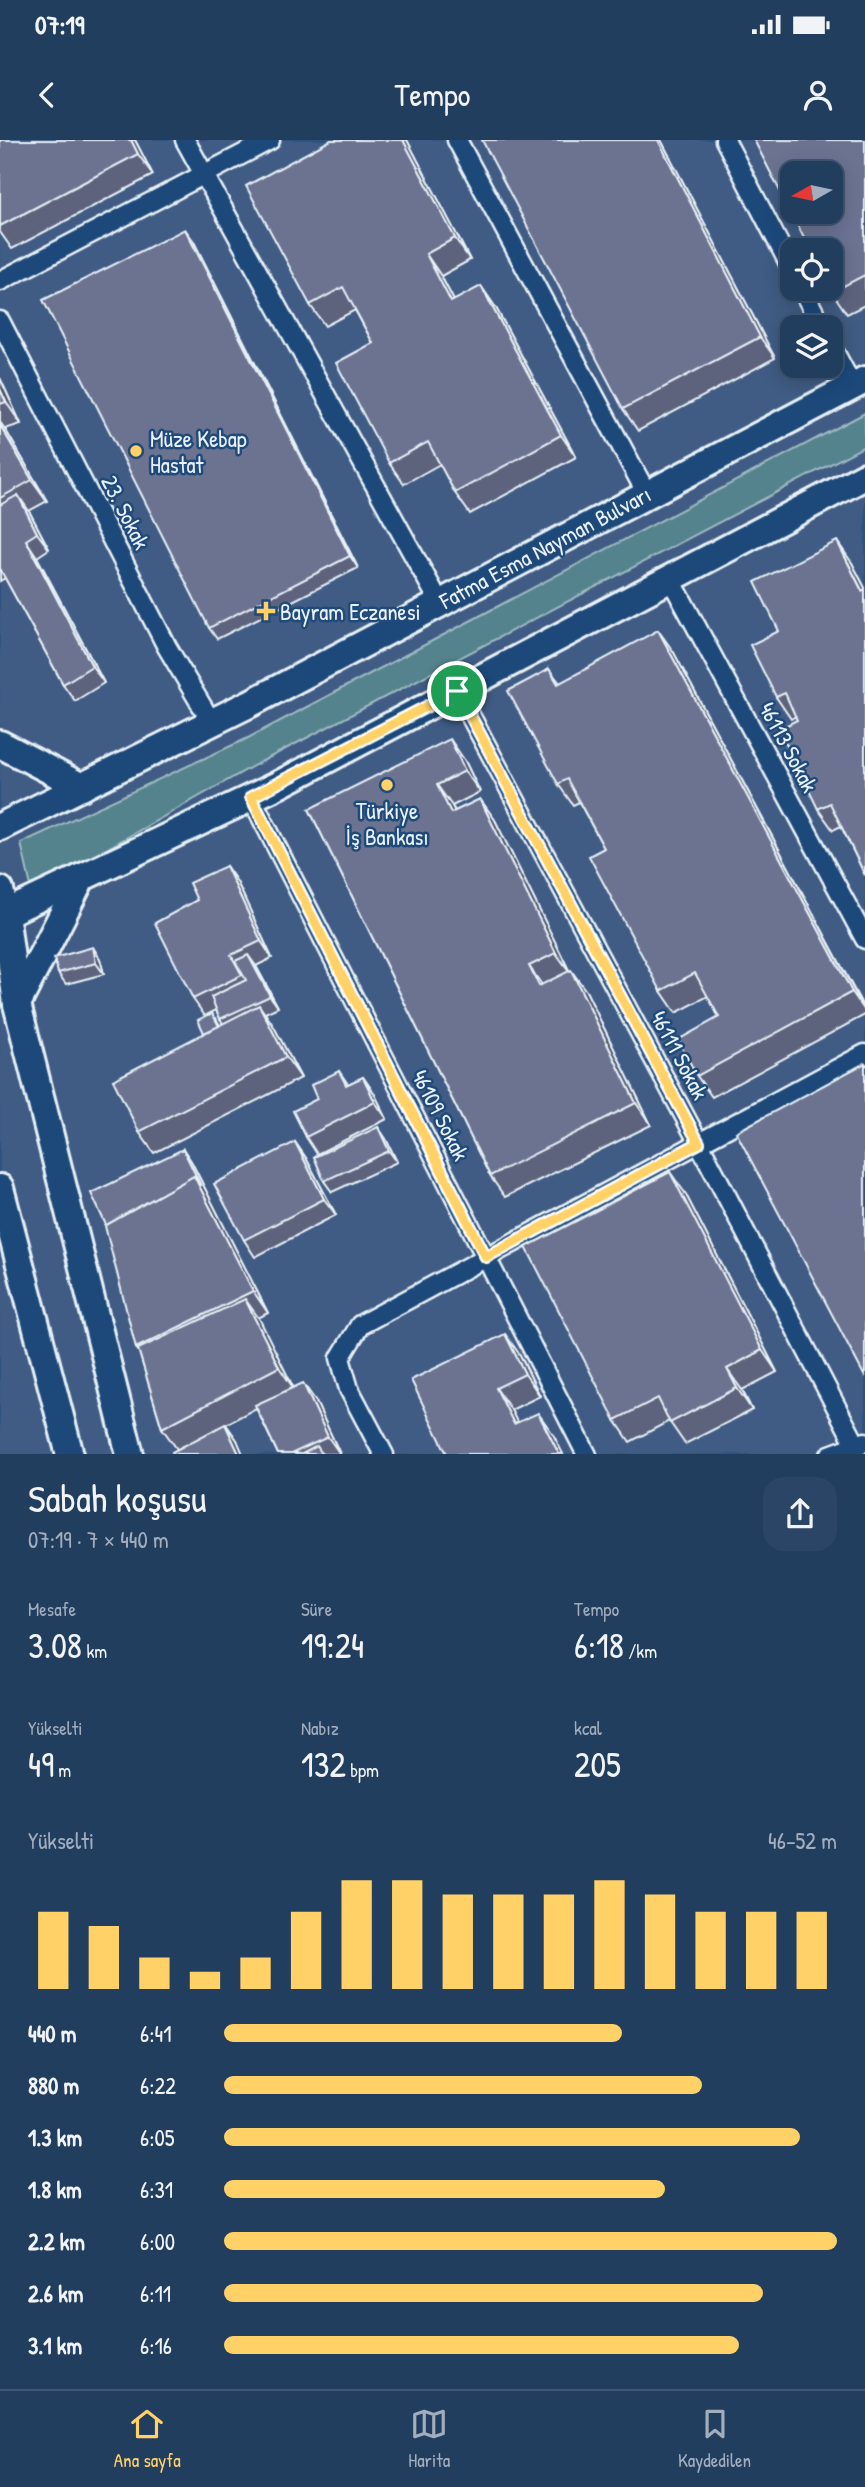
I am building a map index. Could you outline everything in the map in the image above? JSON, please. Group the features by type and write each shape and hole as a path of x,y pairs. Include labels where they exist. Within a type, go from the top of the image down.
{"main road":[{"name":"Fatma Esma Nayman Bulvarı","path":"0,827 212,723 859,384"},
{"path":"130,1454 17,1004 2,906 82,877 251,797 865,475"},
{"path":"0,744 82,787"},
{"path":"17,1004 82,877"},
{"path":"0,1188 70,1454"}],"street":[{"path":"186,140 440,603"},
{"path":"0,281 270,140"},
{"path":"457,140 647,494"},
{"path":"725,140 780,246"},
{"name":"23. Sokak","path":"0,321 167,647 212,723"},
{"path":"843,362 859,384"},
{"name":"46113 Sokak","path":"670,578 865,939"},
{"name":"46111 Sokak","path":"457,691 861,1443"},
{"name":"46109 Sokak","path":"251,797 587,1454"},
{"path":"384,1454 349,1389 340,1358 360,1325 865,1054"},
{"path":"830,1454 861,1443"}],"shaded area":[{"path":"0,140 865,140 865,1454 0,1454"}],"green space":[{"path":"865,413 865,446 255,765 32,891 21,843 246,739"}],"building":[{"path":"0,140 131,140 138,154 0,226"},
{"path":"331,140 403,140 455,238 426,254 451,302 481,286 561,435 455,493 428,442 389,463 336,363 373,343 343,287 310,305 246,186"},
{"path":"482,140 658,140 760,337 623,409"},
{"path":"754,140 865,140 865,275 843,286 843,238 804,238 797,224 844,224 844,161 780,161 780,191"},
{"path":"185,229 350,556 209,628 43,300"},
{"path":"0,389 6,402 0,404"},
{"path":"0,425 32,480 0,498"},
{"path":"18,495 37,533 26,540 92,666 63,684 0,569 0,505"},
{"path":"837,541 862,591 865,589 865,875 830,803 818,809 779,729 797,720 785,693 776,697 750,645 779,631 755,582"},
{"path":"658,630 852,992 697,1076 678,1040 719,1017 695,973 661,991 589,856 604,848 567,779 558,784 508,691 549,669 558,684"},
{"path":"450,739 465,771 437,785 451,813 480,799 556,953 529,966 539,986 571,970 636,1103 490,1176 309,809"},
{"path":"226,866 261,941 231,955 242,975 193,999 155,923 197,900 189,883"},
{"path":"93,947 96,963 58,973 54,958"},
{"path":"248,955 270,996 220,1019 211,997 246,980 235,961"},
{"path":"259,1005 286,1057 139,1132 113,1080"},
{"path":"212,1013 219,1026 204,1033 198,1020"},
{"path":"865,1063 865,1377 736,1132"},
{"path":"339,1071 346,1085 363,1077 375,1102 306,1137 293,1111 317,1099 311,1085"},
{"path":"378,1127 389,1151 324,1181 314,1157"},
{"path":"295,1142 324,1199 244,1240 214,1184"},
{"path":"183,1149 201,1186 194,1176 106,1225 91,1193"},
{"path":"670,1172 762,1350 727,1369 737,1388 670,1423 658,1398 615,1420 526,1247"},
{"path":"194,1176 253,1291 136,1348 105,1226"},
{"path":"245,1299 279,1367 162,1428 138,1349"},
{"path":"505,1334 525,1374 496,1388 514,1424 538,1413 559,1454 447,1454 411,1380"},
{"path":"303,1383 328,1437 291,1454 278,1454 255,1405"},
{"path":"225,1424 239,1454 173,1454 172,1452"},
{"path":"317,1446 322,1454 302,1454"}],"place":[{"name":"Müze Kebap Hastat","path":"136,451"},
{"name":"Bayram Eczanesi","path":"266,611"},
{"name":"Türkiye İş Bankası","path":"387,785"}],"route":[{"path":"457,691 699,1143 486,1257 251,797 457,691"}]}
